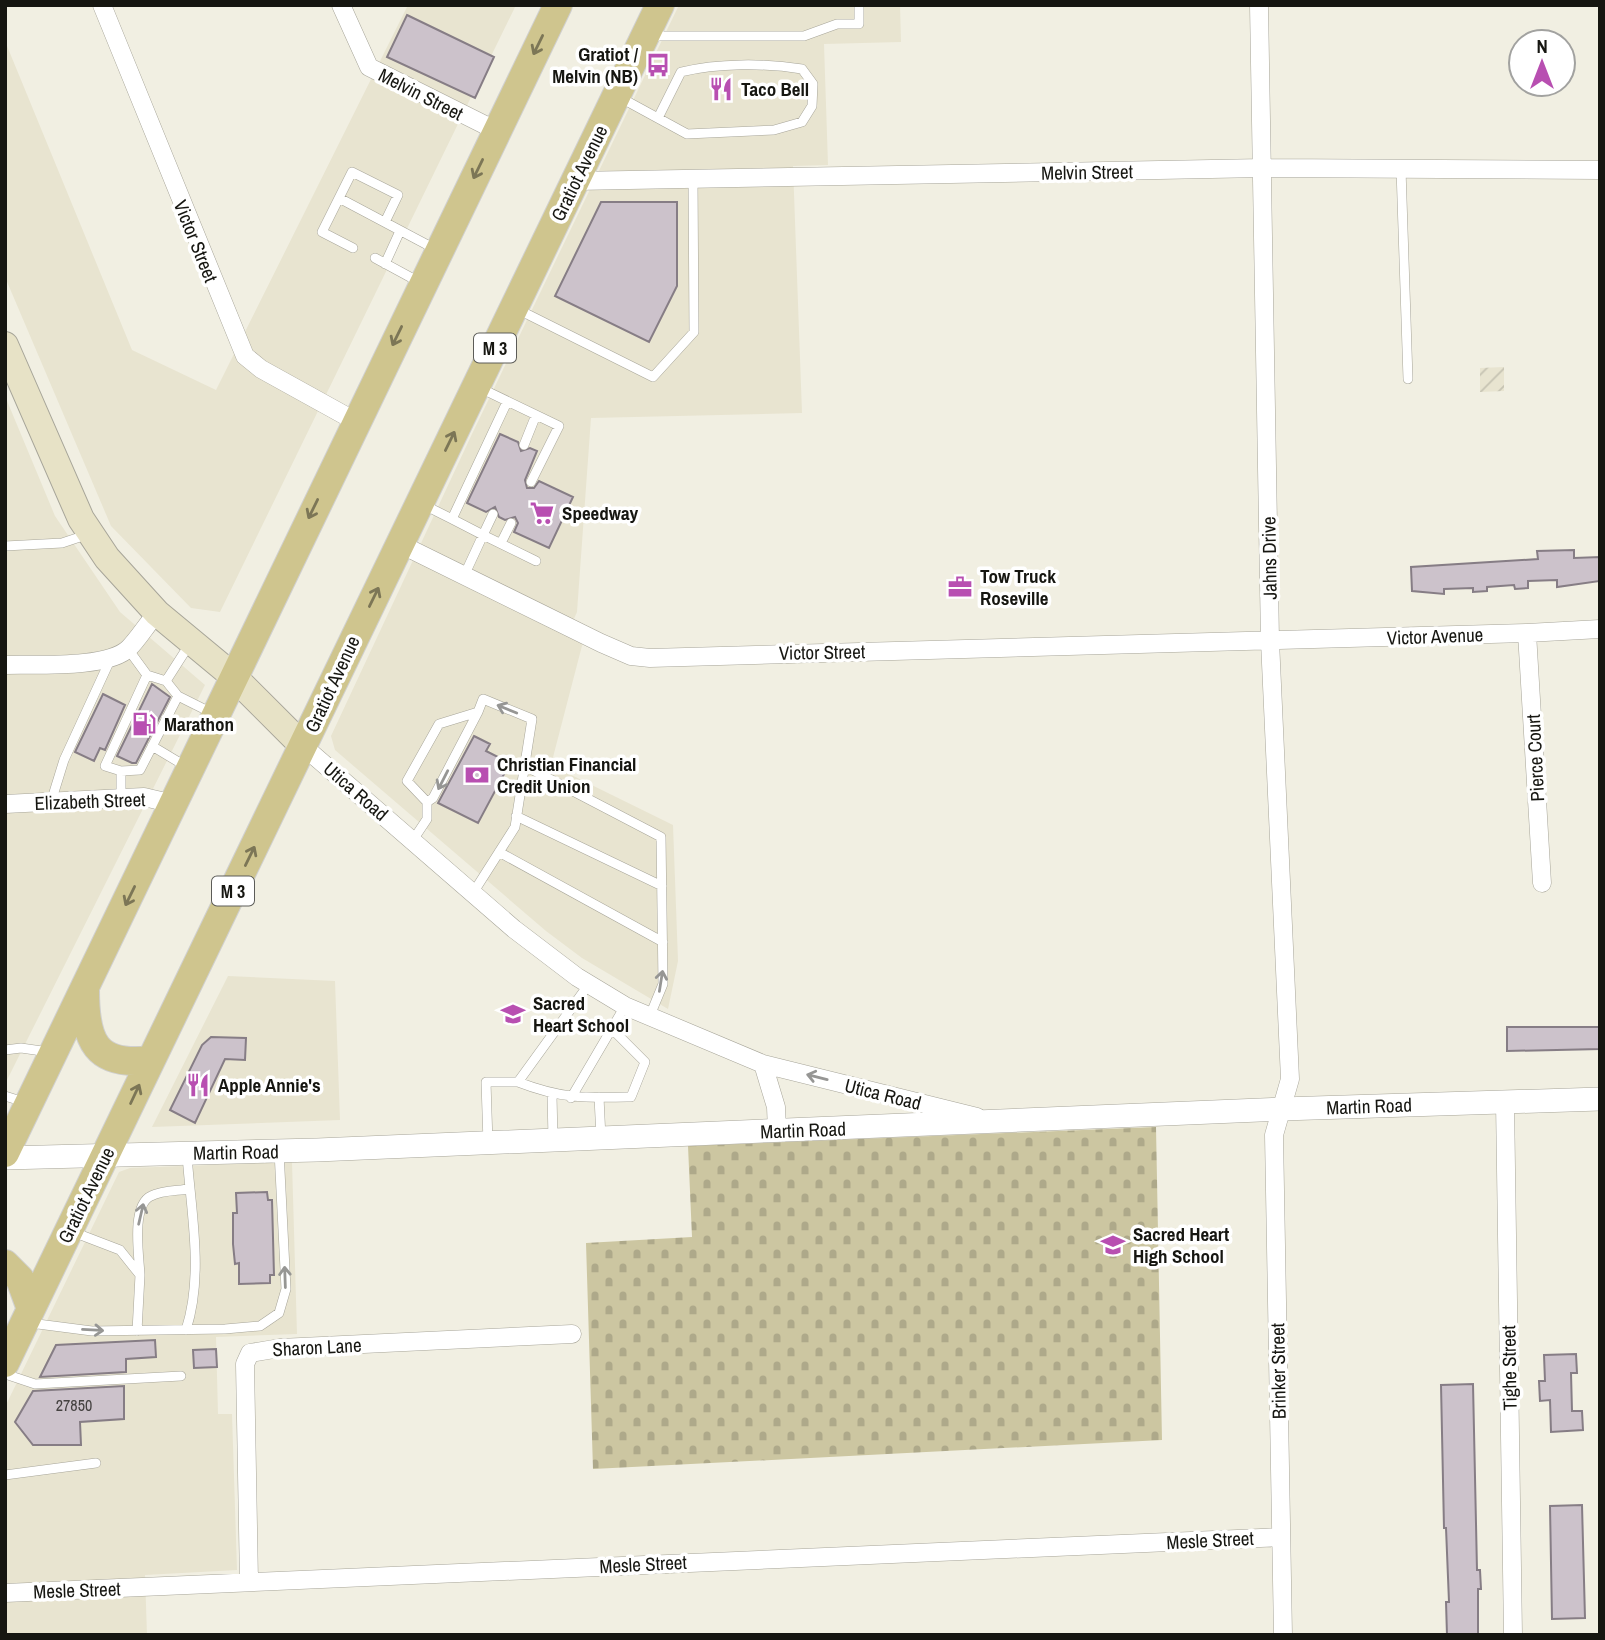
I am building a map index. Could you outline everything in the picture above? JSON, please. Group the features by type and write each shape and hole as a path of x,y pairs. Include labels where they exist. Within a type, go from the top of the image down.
{"main road":[{"path":"5,1156 17,1100 54,1053 355,421 558,5"},
{"name":"Gratiot Avenue","path":"5,1363 660,5"},
{"name":"Utica Road","path":"5,345 15,392 81,519 130,587 156,613 233,676 303,746"},
{"path":"85,988 89,1032 103,1055 114,1061 129,1063 151,1060"},
{"path":"5,1264 20,1279 28,1316"}],"street":[{"name":"Victor Street","path":"102,5 245,356 261,369 355,421"},
{"name":"Melvin Street","path":"341,5 369,67 497,131"},
{"name":"Jahns Drive","path":"1259,5 1264,168 1270,641 1290,1079 1282,1109"},
{"name":"Melvin Street","path":"575,181 1264,168 1600,170"},
{"name":"Victor Street","path":"400,544 631,656 650,658 1270,641"},
{"path":"5,665 84,662 120,653 156,613"},
{"name":"Victor Avenue","path":"1270,641 1600,629"},
{"name":"Pierce Court","path":"1527,633 1542,883"},
{"name":"Utica Road","path":"303,746 514,929 589,984 625,1006 763,1064 1002,1122"},
{"name":"Elizabeth Street","path":"5,804 144,797 174,804"},
{"path":"763,1064 776,1107 777,1131"},
{"name":"Martin Road","path":"5,1156 279,1151 1282,1109 1600,1099"},
{"name":"Tighe Street","path":"1505,1102 1513,1635"},
{"name":"Brinker Street","path":"1282,1109 1274,1135 1283,1635"},
{"name":"Sharon Lane","path":"249,1582 245,1364 250,1353 280,1348 572,1334"},
{"name":"Mesle Street","path":"5,1593 1281,1537"}],"lane":[{"path":"646,36 804,36 837,24 859,24 859,5"},
{"path":"617,95 658,118 687,134 774,130 802,122 812,106 813,84 802,69 781,65 697,68 681,72 658,118"},
{"path":"1401,169 1408,379"},
{"path":"353,248 322,232 352,172 398,195 385,222"},
{"path":"514,308 653,377 694,332 693,179"},
{"path":"339,198 438,251"},
{"path":"385,264 400,231"},
{"path":"375,258 422,283"},
{"path":"476,386 558,426 531,482"},
{"path":"452,519 507,402"},
{"path":"524,445 536,415"},
{"path":"421,503 536,561"},
{"path":"464,576 493,514"},
{"path":"501,543 511,523"},
{"path":"5,546 62,543 91,534"},
{"path":"166,681 191,642"},
{"path":"51,802 64,760 120,653 147,675 166,681 178,696 215,715"},
{"path":"147,675 105,766 121,771 140,770 178,696"},
{"path":"426,802 433,798 484,699 533,719 515,827 473,893"},
{"path":"413,840 427,819 426,802 407,781 439,724 478,712"},
{"path":"152,746 190,769"},
{"path":"525,766 661,837 663,984 649,1018"},
{"path":"121,771 121,798"},
{"path":"516,816 662,886"},
{"path":"499,852 663,942"},
{"path":"518,1082 589,984"},
{"path":"571,1098 625,1006"},
{"path":"488,1143 486,1082 518,1082 552,1095 571,1098 631,1097 645,1062 612,1029"},
{"path":"5,1050 21,1048 54,1053"},
{"path":"552,1095 553,1140"},
{"path":"599,1097 601,1139"},
{"path":"28,1316 92,1331 260,1326 279,1313 286,1289 279,1151"},
{"path":"186,1330 193,1306 196,1275 187,1153"},
{"path":"137,1331 141,1304 138,1220 142,1204 149,1196 190,1189"},
{"path":"70,1230 120,1250 140,1275"},
{"path":"5,1374 35,1384 180,1376"},
{"path":"5,1475 96,1463"}],"shaded area":[{"path":"408,5 516,5 220,612 191,608 111,526 5,277 5,41 132,350 216,390"},
{"path":"679,5 900,5 901,42 824,44 828,165 793,166 802,413 591,418 577,612 569,630 584,638 551,765 673,825 678,961 668,1009 582,958 546,931 335,750 331,736 472,434"},
{"path":"1504,367 1504,391 1480,392 1480,368"},
{"path":"5,396 55,516 120,612 205,685 5,1084"},
{"path":"228,976 335,981 340,1120 152,1127"},
{"path":"292,1162 297,1334 216,1337 218,1414 232,1414 237,1570 145,1575 147,1635 5,1635 5,1407 119,1172 130,1168"}],"green space":[{"path":"1156,1127 1162,1440 593,1469 586,1243 692,1237 688,1146"}],"building":[{"path":"407,15 494,57 475,98 387,57"},
{"path":"601,202 677,202 677,286 649,342 555,296"},
{"path":"500,434 518,442 521,451 530,448 537,451 525,480 527,488 534,488 539,481 573,497 549,548 514,532 518,523 515,517 505,520 499,517 495,507 486,512 467,503"},
{"path":"1574,550 1574,558 1600,557 1600,581 1557,587 1557,580 1528,581 1528,588 1515,589 1514,585 1487,587 1487,591 1473,592 1473,588 1444,589 1444,594 1412,591 1411,567 1538,559 1537,551"},
{"path":"152,684 170,697 136,763 132,763 117,756"},
{"path":"103,694 125,705 105,750 100,748 94,761 75,752"},
{"name":"Christian Financial Credit Union","path":"474,736 490,744 486,751 510,763 478,823 438,803"},
{"path":"1507,1027 1600,1027 1600,1049 1507,1051"},
{"name":"Apple Annie's","path":"211,1037 246,1038 245,1060 225,1059 195,1123 170,1110 202,1045"},
{"path":"267,1192 268,1200 272,1200 274,1275 270,1275 270,1283 239,1284 239,1263 235,1264 233,1244 233,1213 237,1213 236,1193"},
{"path":"155,1340 156,1357 126,1359 126,1372 40,1377 56,1345"},
{"path":"216,1349 217,1367 194,1368 193,1350"},
{"path":"1576,1354 1577,1373 1571,1373 1572,1411 1582,1411 1583,1430 1551,1432 1550,1400 1540,1401 1539,1381 1545,1381 1544,1355"},
{"path":"1473,1384 1477,1570 1480,1570 1481,1589 1478,1589 1478,1635 1447,1635 1446,1602 1449,1602 1444,1528 1441,1385"},
{"path":"124,1386 124,1419 80,1422 81,1445 33,1445 15,1422 33,1391"},
{"path":"1582,1505 1585,1618 1552,1619 1550,1506"}],"place":[{"name":"Gratiot / Melvin (NB)","path":"658,65"},
{"name":"Taco Bell","path":"721,89"},
{"name":"Speedway","path":"542,513"},
{"name":"Tow Truck Roseville","path":"960,587"},
{"name":"Marathon","path":"144,724"},
{"name":"Christian Financial Credit Union","path":"477,775"},
{"name":"Sacred Heart School","path":"513,1014"},
{"name":"Apple Annie's","path":"198,1085"},
{"name":"Sacred Heart High School","path":"1113,1245"}]}
